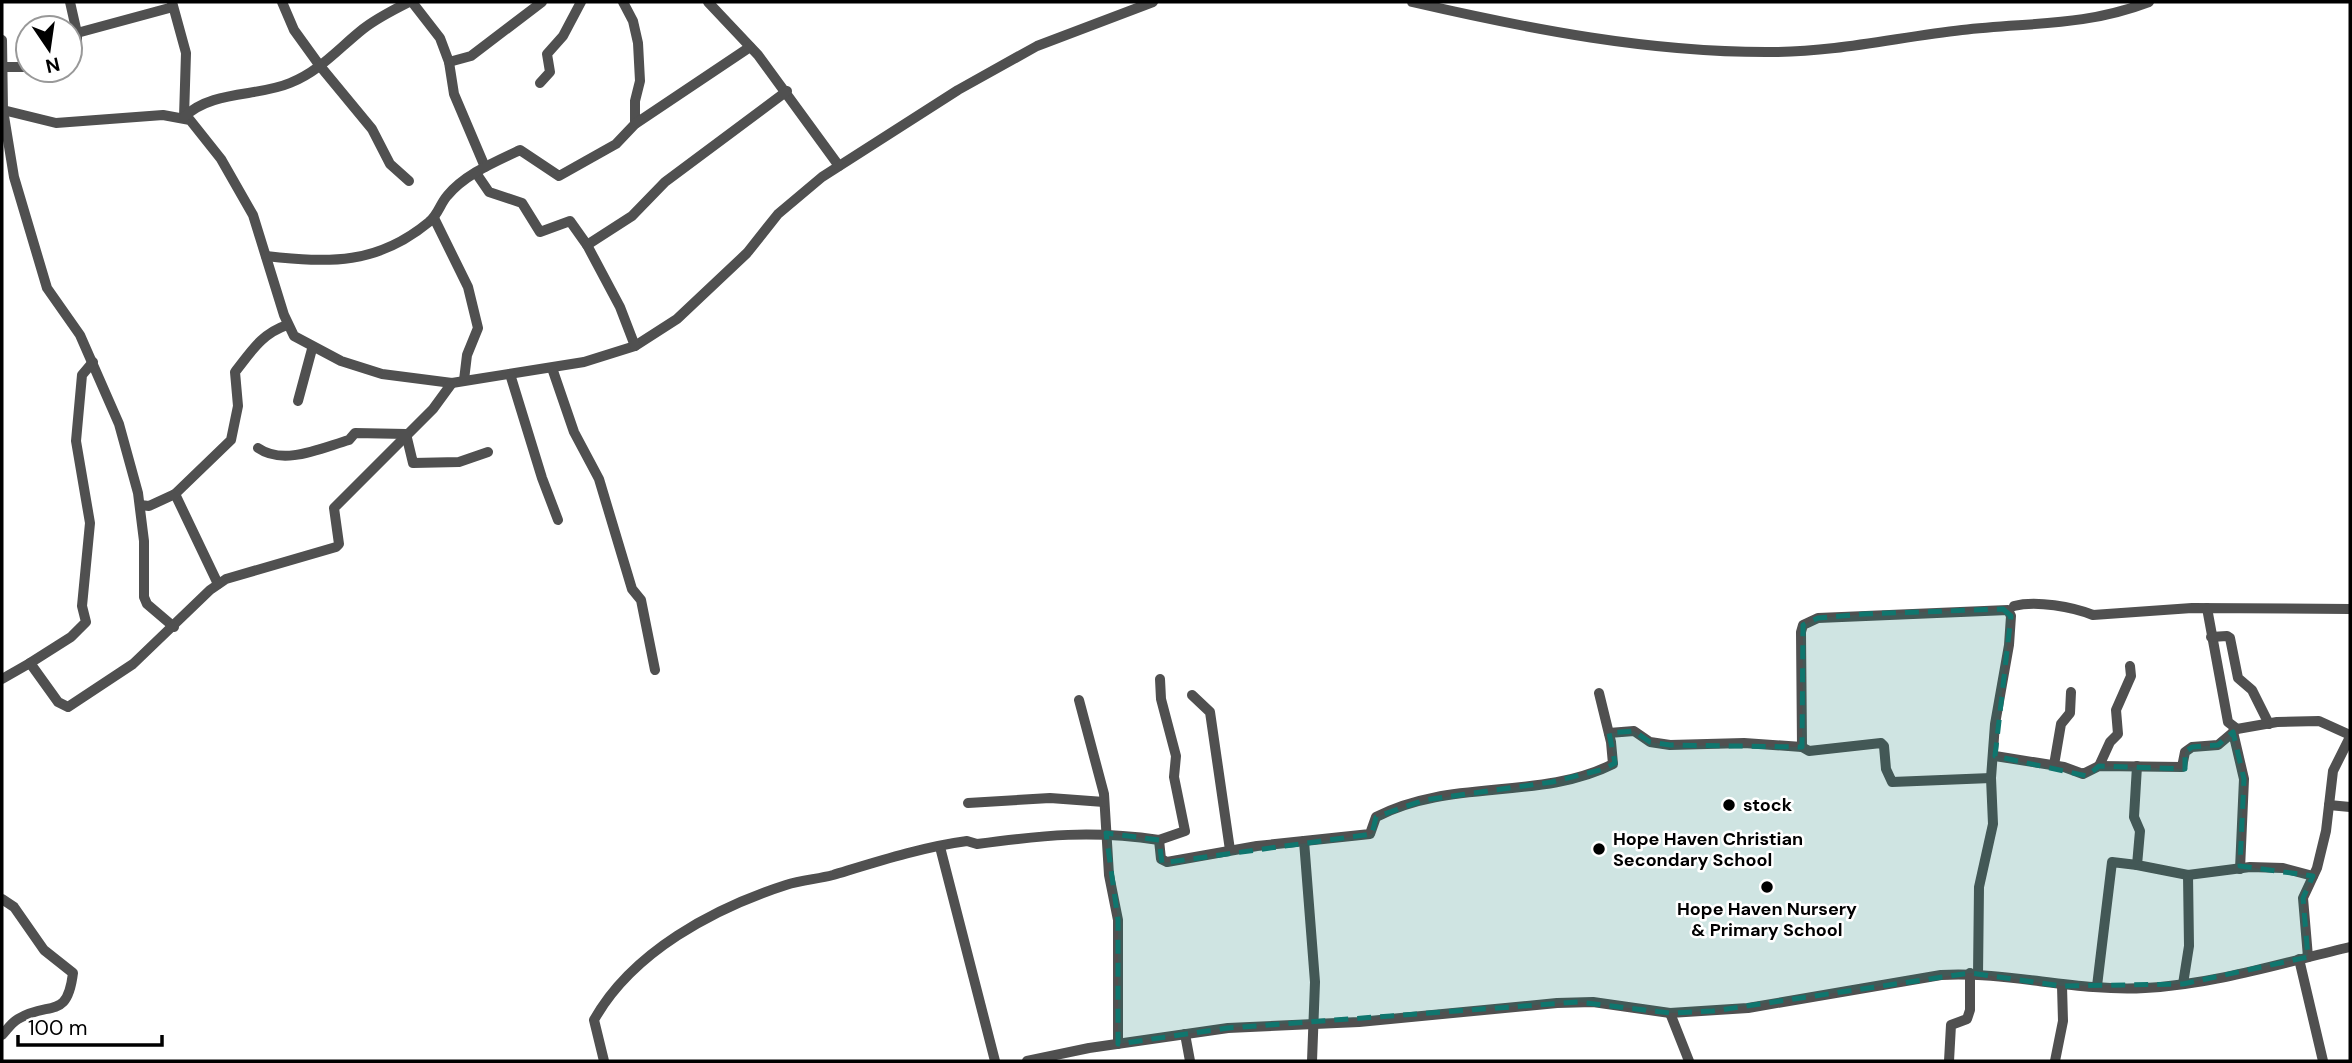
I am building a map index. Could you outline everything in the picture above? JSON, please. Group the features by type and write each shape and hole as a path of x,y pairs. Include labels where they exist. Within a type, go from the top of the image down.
{"street":[{"path":"282,2 295,30 320,66 372,129 390,164 409,181"},
{"path":"3,110 56,123 184,117 192,110 222,98 275,89 320,66 362,29 411,2 440,38 449,62 454,94 489,192 522,203 540,232 569,221 587,245 620,307 635,346"},
{"path":"449,62 471,56 542,2"},
{"path":"540,83 551,72 547,54 563,36 581,2"},
{"path":"624,2 633,20 638,43 640,81 635,101 635,124"},
{"path":"708,2 787,91 839,166"},
{"path":"84,31 173,5 186,53 184,117 205,137 241,190 253,215 287,325 294,336 312,348 382,374 452,383 593,360 635,346 677,319 747,253 778,214 839,166 958,90 1037,46 1153,2"},
{"path":"1412,2 1504,23 1614,39 1695,50 1774,52 1847,47 1964,30 2089,21 2149,2"},
{"path":"2,40 3,110 14,177 47,288 80,335 119,424 139,505 145,597 148,604 174,627"},
{"path":"266,256 333,261 376,255 434,218 448,196 480,170 520,150 559,176 616,144 635,124 750,47"},
{"path":"587,245 632,216 665,182 787,91"},
{"path":"434,218 468,287 478,328 467,355 464,380"},
{"path":"139,505 149,506 175,494 231,440 238,407 235,372 255,344 272,330 287,325"},
{"path":"299,401 312,348"},
{"path":"2,679 71,637 86,622 82,606 90,523 76,441 82,375 93,362"},
{"path":"552,368 574,432 599,479 632,589 641,600 655,670"},
{"path":"510,374 558,520"},
{"path":"30,663 58,702 68,707 133,664 218,584 261,566 336,547 339,544 334,508 378,467 406,434 433,409 452,383"},
{"path":"258,449 270,457 284,456 349,440 355,433 406,434"},
{"path":"406,434 413,463 442,465 488,452"},
{"path":"175,494 218,584"},
{"path":"2014,606 2025,603 2080,608 2094,615 2207,608 2350,609"},
{"path":"2207,608 2228,722 2235,730 2244,779 2240,869"},
{"path":"1801,747 1801,632 1804,625 1818,618 1864,614 2003,610 2011,615 1995,724 1995,756 1991,778 1993,824 1979,887 1970,1010 1967,1018 1951,1025 1949,1061"},
{"path":"2211,637 2230,638 2238,678 2252,690 2269,724"},
{"path":"1995,756 2054,765 2083,774 2091,773 2099,766 2110,742 2118,734 2116,710 2131,676 2130,666"},
{"path":"604,1061 594,1020 604,1003 630,973 677,937 711,917 788,884 967,841 977,844 1064,833 1106,833 1159,840 1185,831 1174,777 1177,757 1161,699 1160,679"},
{"path":"2054,765 2061,724 2070,713 2071,692"},
{"path":"1159,840 1161,859 1167,862 1230,850 1370,834 1376,817 1382,814 1456,792 1552,782 1604,769 1615,761 1599,693"},
{"path":"1192,695 1210,712 1230,850"},
{"path":"1079,700 1104,802 1108,875 1118,920 1118,1044"},
{"path":"2099,766 2182,767 2185,752 2192,747 2218,745 2235,730 2269,724 2319,720 2350,736 2333,771 2326,831 2313,876 2303,898 2304,958 2323,1061"},
{"path":"1609,733 1634,731 1650,742 1670,745 1744,743 1801,747 1809,751 1881,743 1884,746 1888,777 1892,782 1991,778"},
{"path":"2137,766 2134,817 2140,831 2137,865"},
{"path":"968,803 1050,798 1104,802"},
{"path":"2329,805 2350,807"},
{"path":"1304,841 1315,982 1312,1061"},
{"path":"940,847 995,1061"},
{"path":"2097,986 2112,862 2188,875 2240,869 2283,868 2313,876"},
{"path":"2183,984 2189,946 2188,875"},
{"path":"2,900 14,907 44,950 73,973 71,992 63,1004 19,1018 2,1035"},
{"path":"1027,1061 1185,1034 1359,1022 1578,1002 1670,1013 1748,1008 1920,978 1974,974 2062,986 2143,989 2247,974 2350,947"},
{"path":"2056,1061 2063,1021 2062,986"},
{"path":"1670,1013 1689,1061"},
{"path":"1185,1034 1190,1061"}],"highlighted area":[{"path":"2003,609 2011,616 1995,756 2087,776 2099,766 2185,769 2185,752 2192,747 2218,745 2233,732 2244,779 2240,866 2313,876 2303,898 2308,957 2183,984 2062,986 1970,973 1713,1011 1670,1013 1578,1002 1228,1028 1118,1044 1118,920 1106,833 1159,840 1162,863 1372,834 1376,817 1424,800 1552,782 1604,769 1615,763 1609,733 1634,731 1650,742 1670,745 1802,747 1803,625 1818,618 1864,614"}],"place":[{"name":"stock","path":"1729,805"},
{"name":"Hope Haven Christian Secondary School","path":"1599,849"},
{"name":"Hope Haven Nursery & Primary School","path":"1767,887"}]}
